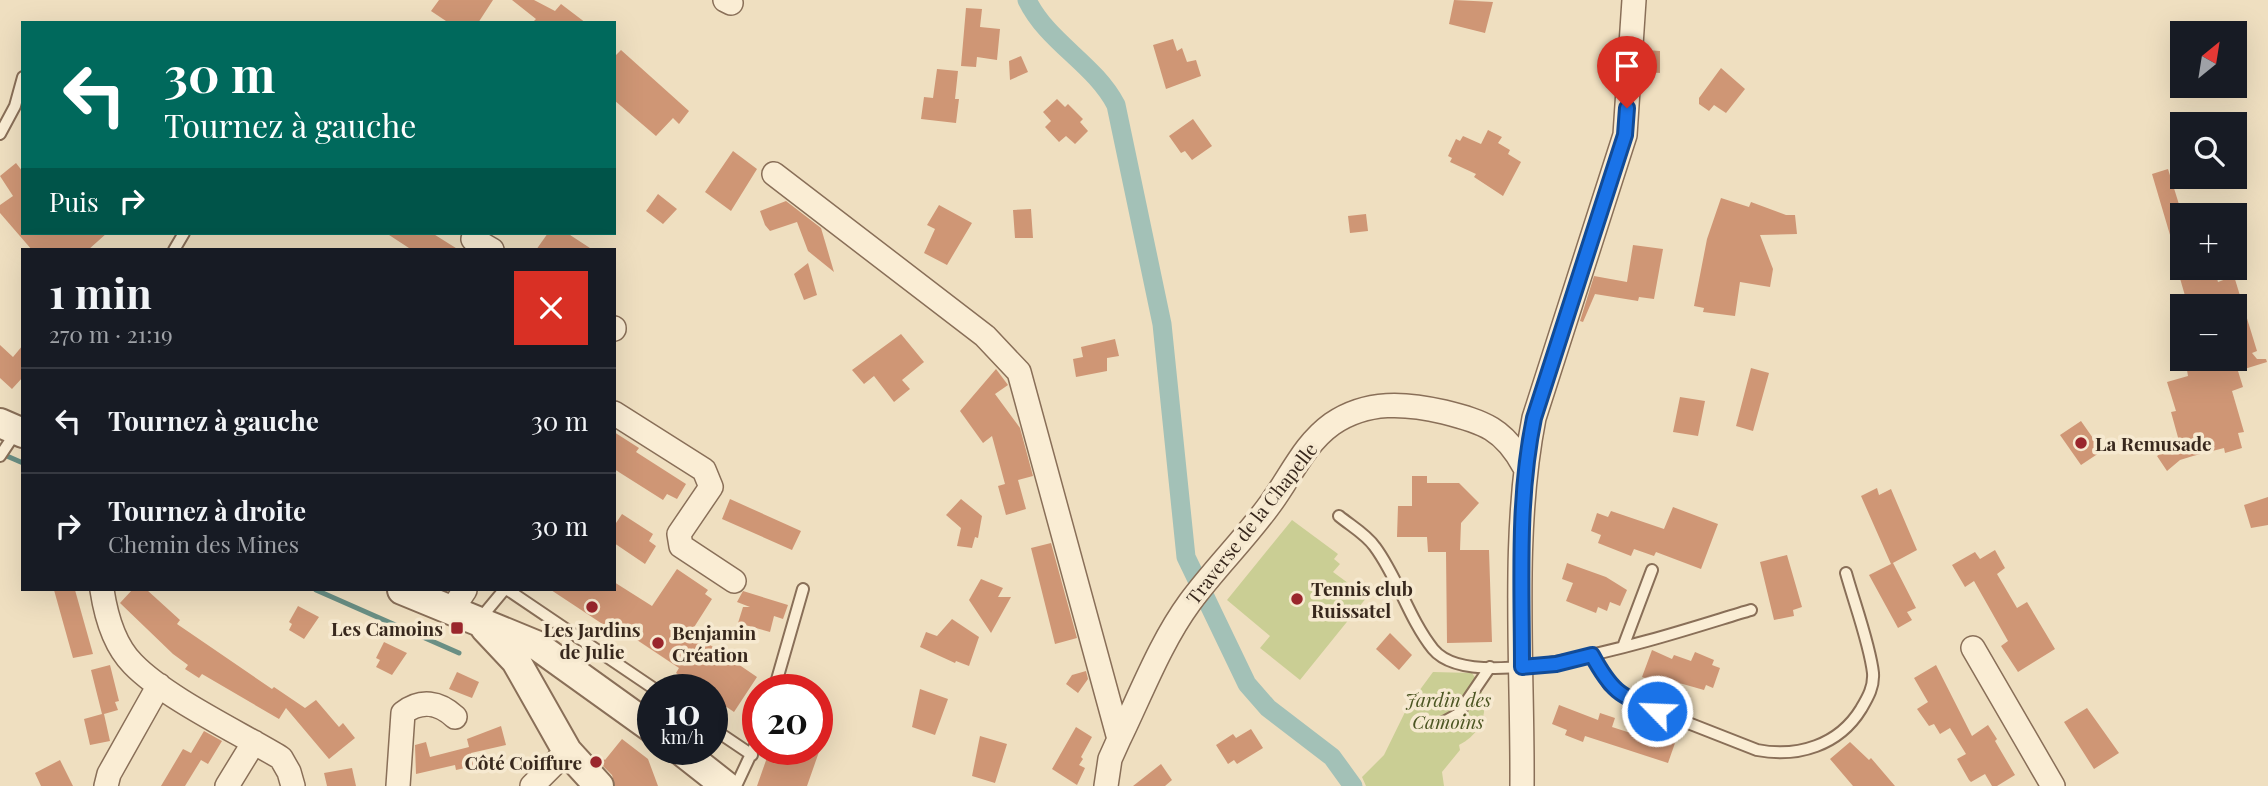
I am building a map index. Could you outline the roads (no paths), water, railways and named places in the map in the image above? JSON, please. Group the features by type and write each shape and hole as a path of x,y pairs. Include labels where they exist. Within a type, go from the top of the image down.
{"street":[{"path":"1522,786 1521,526 1524,466 1534,418 1625,135 1634,0"},
{"path":"774,174 985,336 1019,372 1119,739"},
{"name":"Traverse de la Chapelle","path":"1106,786 1110,759 1119,739 1189,603 1271,503 1297,462 1332,424 1354,412 1402,404 1471,419 1499,432 1513,446 1524,466"},
{"path":"616,414 704,470 711,487 679,534 681,545 734,581"},
{"path":"102,591 106,613 119,645 132,664 159,685 281,758 293,786"},
{"path":"408,591 458,600 477,622 637,719"},
{"path":"1973,648 2053,786"},
{"path":"526,653 567,751 599,786"},
{"path":"106,786 109,774 159,685"},
{"path":"398,786 402,713 424,703 446,708 456,717"},
{"path":"227,786 254,742"},
{"path":"532,786 567,751"},
{"path":"701,765 726,783"}],"lane":[{"path":"0,134 15,106 21,84"},
{"path":"1339,516 1376,548 1433,648 1455,664 1490,667 1556,664 1751,610"},
{"path":"1623,647 1652,570"},
{"path":"1592,655 1609,685 1632,701 1757,750 1777,754 1809,749 1830,741 1854,720 1871,693 1872,673 1846,573"},
{"path":"779,674 803,589"},
{"path":"477,622 505,591"},
{"path":"508,591 637,677"},
{"path":"1440,724 1458,714 1490,667"},
{"path":"726,783 742,765"}],"waterway":[{"path":"1027,0 1047,29 1096,77 1116,105 1162,324 1186,557 1247,684 1268,708 1332,757 1353,786"},
{"path":"0,453 21,462"},
{"path":"318,591 459,653"}],"place":[{"name":"La Remusade","path":"2081,443"},
{"name":"Tennis club Ruissatel","path":"1297,599"},
{"name":"Les Jardins de Julie","path":"592,607"},
{"name":"Les Camoins","path":"457,628"},
{"name":"Benjamin Création","path":"658,643"},
{"name":"Côté Coiffure","path":"596,762"}],"park label":[{"name":"Jardin des Camoins","path":"1448,710"}]}
